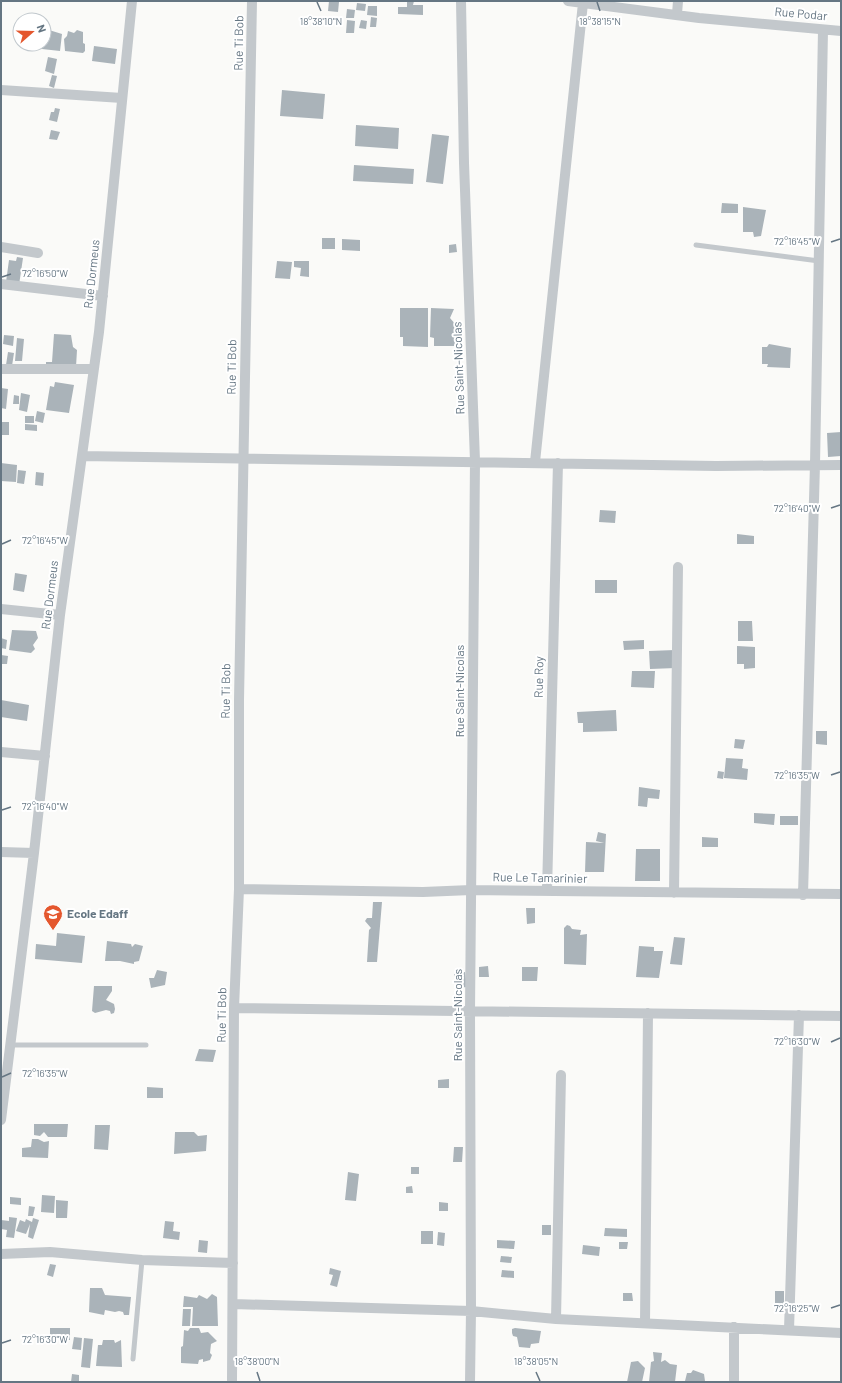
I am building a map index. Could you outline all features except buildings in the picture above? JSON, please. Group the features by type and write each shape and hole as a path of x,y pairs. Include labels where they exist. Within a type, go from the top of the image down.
{"street":[{"name":"Rue Dormeus","path":"1,1120 34,853 60,615 103,296 132,1"},
{"name":"Rue Ti Bob","path":"232,1382 234,1304 234,1008 239,889 239,700 252,1"},
{"name":"Rue Saint-Nicolas","path":"461,1 464,171 475,461 470,1011 470,1382"},
{"name":"Rue Podar","path":"568,1 841,31"},
{"path":"677,14 678,1"},
{"path":"535,462 583,3"},
{"path":"803,895 815,464 823,30"},
{"path":"1,90 122,98"},
{"path":"1,247 38,253"},
{"path":"1,284 103,296"},
{"path":"1,369 94,369"},
{"path":"82,456 716,466 815,464 841,465"},
{"name":"Rue Roy","path":"547,891 558,463"},
{"path":"674,893 678,567"},
{"path":"1,609 60,615"},
{"path":"1,752 45,756"},
{"path":"1,852 34,853"},
{"name":"Rue Le Tamarinier","path":"239,889 423,892 471,890 803,895 841,894"},
{"path":"234,1008 841,1016"},
{"path":"646,1323 648,1013"},
{"path":"789,1330 799,1015"},
{"path":"556,1319 561,1075"},
{"path":"1,1254 50,1252 142,1260 233,1264"},
{"path":"234,1304 471,1311 556,1319 841,1333"},
{"path":"734,1327 734,1382"}],"lane":[{"path":"696,245 819,261"},
{"path":"10,1045 146,1045"},
{"path":"133,1359 142,1260"}],"place":[{"name":"Ecole Edaff","path":"53,931"}]}
